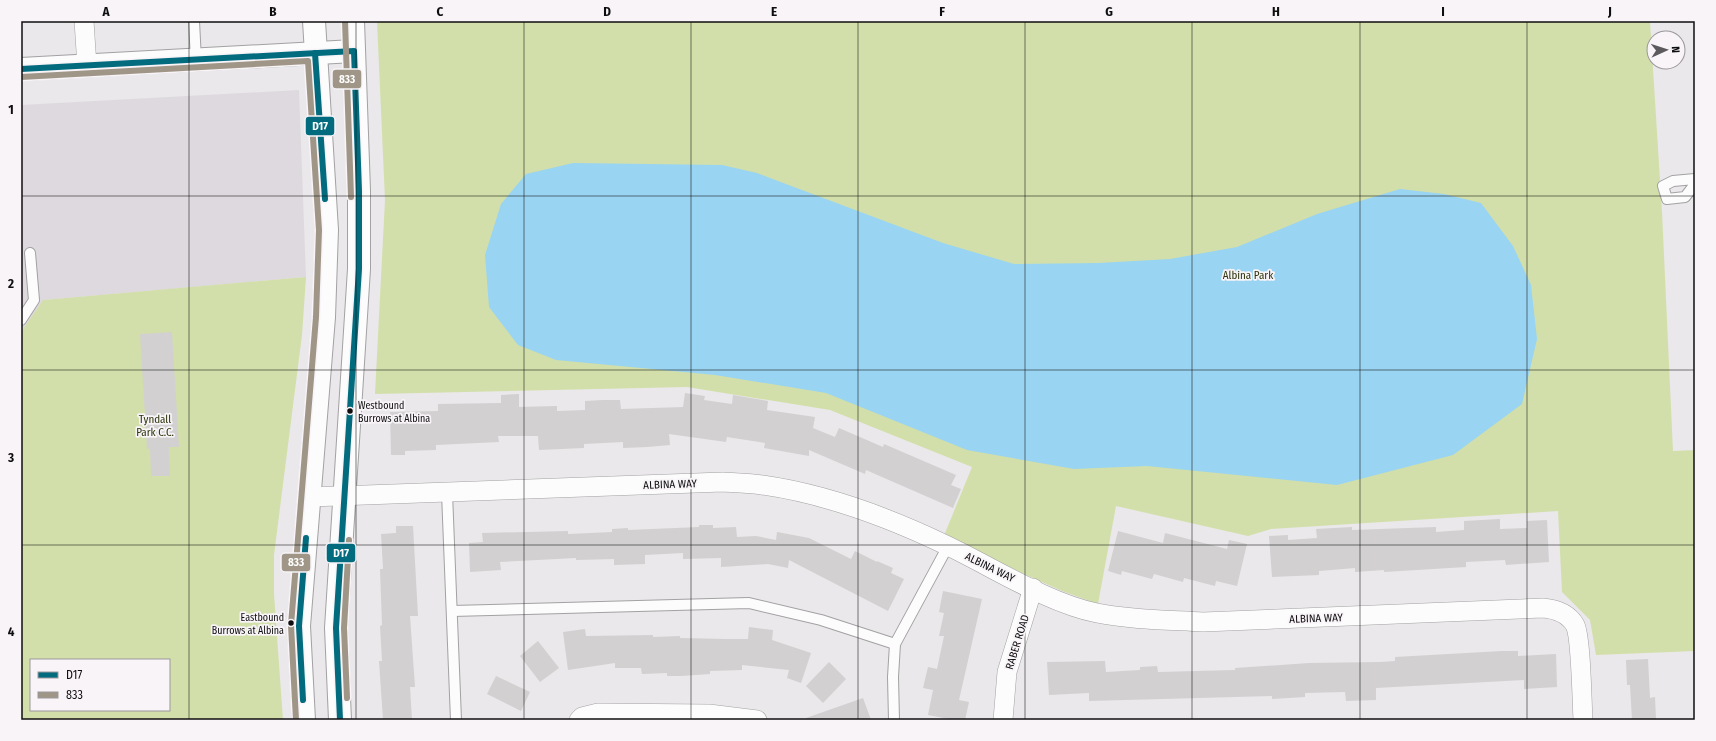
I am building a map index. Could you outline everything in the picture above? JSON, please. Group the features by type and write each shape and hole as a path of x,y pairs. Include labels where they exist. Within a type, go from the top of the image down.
{"street":[{"path":"84,21 87,66"},
{"path":"304,720 300,626 324,317 327,230 314,21"},
{"path":"340,720 336,628 359,269 352,21"},
{"path":"21,69 354,51"},
{"name":"ALBINA WAY","path":"310,497 723,482 762,484 809,494 886,518 948,546 1033,588 1058,599 1097,612 1152,620 1203,622 1543,608 1556,610 1575,624 1578,639 1583,720"},
{"name":"RABER ROAD","path":"1003,720 1007,672 1033,588"},
{"path":"579,720 582,717 598,713 676,717 709,714 757,720"}],"lane":[{"path":"194,21 196,60"},
{"path":"1695,179 1673,180 1663,186 1667,199 1685,196 1695,184"},
{"path":"21,320 34,300 30,253"},
{"path":"447,492 456,720"},
{"path":"894,720 893,677 895,644 948,546"},
{"path":"452,611 748,603 821,620 895,644"}],"shaded area":[{"path":"299,90 306,277 44,300 21,332 21,105"}],"green space":[{"name":"Albina Park","path":"377,21 1650,21 1651,30 1646,30 1646,70 1653,70 1662,212 1673,451 1695,450 1695,651 1596,655 1590,620 1562,592 1558,511 1271,529 1248,536 1116,506 1098,604 941,543 972,467 830,410 687,387 375,394 385,200"},
{"name":"Tyndall Park C.C.","path":"306,277 302,335 274,555 274,594 283,720 21,720 21,332 43,300"}],"water":[{"path":"573,163 722,165 757,173 943,243 1014,264 1098,263 1170,259 1237,247 1317,214 1400,189 1444,194 1481,203 1513,246 1531,285 1537,339 1522,404 1453,455 1337,485 1147,466 1074,469 967,450 826,393 715,375 556,360 518,345 489,307 485,255 501,204 526,174"}],"building":[{"path":"172,332 179,447 169,447 170,476 151,476 150,449 147,449 140,334"},
{"path":"685,393 705,396 704,400 732,404 733,395 768,401 767,410 815,417 813,428 835,437 839,428 883,447 884,444 956,475 951,485 961,489 953,508 866,470 865,474 809,450 809,456 764,448 765,443 727,437 726,442 669,434 670,445 623,448 623,442 584,444 584,448 539,450 538,436 498,436 499,442 436,445 436,450 405,451 405,455 391,455 390,412 438,411 438,404 501,403 501,395 519,394 519,407 557,406 557,411 585,410 585,401 603,400 620,400 621,409 683,407"},
{"path":"1500,519 1500,529 1527,528 1527,521 1547,520 1549,562 1506,565 1505,560 1466,562 1466,567 1384,572 1384,570 1355,572 1355,568 1319,571 1319,575 1272,577 1269,536 1288,535 1288,540 1317,538 1316,529 1352,527 1352,530 1436,527 1436,532 1464,530 1464,521"},
{"path":"699,525 713,525 713,528 736,527 737,537 756,536 776,540 777,532 809,538 851,559 855,551 893,568 891,573 904,579 888,611 789,560 788,568 768,564 721,567 721,558 683,559 683,553 645,555 645,564 614,565 614,559 576,560 576,558 500,562 501,570 470,572 469,543 483,542 482,533 568,531 568,534 612,532 612,529 628,528 628,530 699,527"},
{"path":"396,526 413,526 418,616 410,616 415,687 410,687 412,720 383,720 379,661 382,661 380,626 382,625 380,569 383,569 381,534 396,533"},
{"path":"1118,531 1163,543 1165,533 1227,549 1229,540 1247,544 1237,586 1216,581 1215,586 1184,578 1183,582 1154,574 1152,579 1122,571 1121,575 1108,571"},
{"path":"943,591 982,599 959,700 969,702 965,720 954,720 928,715 933,690 923,688 928,667 937,669 944,636 939,636 944,613 939,612"},
{"path":"749,627 773,630 772,640 811,653 801,683 787,678 789,670 742,665 742,670 710,671 710,674 681,676 667,676 667,673 642,674 641,668 615,668 615,663 568,670 563,632 585,629 586,636 653,635 653,637 680,636 680,638 748,639"},
{"path":"538,641 559,668 540,682 520,656"},
{"path":"1518,651 1518,656 1556,654 1557,687 1524,689 1524,680 1376,688 1376,700 1346,701 1345,692 1305,693 1305,697 1272,699 1272,696 1089,701 1089,693 1049,695 1047,662 1105,661 1106,672 1140,670 1140,667 1157,666 1158,672 1235,670 1235,668 1309,663 1380,662 1395,661 1395,657"},
{"path":"1648,659 1650,698 1655,697 1656,720 1632,720 1630,685 1627,685 1626,660"},
{"path":"829,662 846,679 823,703 806,686"},
{"path":"496,676 530,692 521,711 487,694"},
{"path":"863,698 871,720 807,720 806,718"}],"transit line":[{"name":"833","path":"345,21 351,197"},
{"name":"D17","path":"21,69 354,51 359,191 359,269 336,628 340,720"},
{"name":"D17","path":"315,53 325,199"},
{"name":"833","path":"21,77 308,61 319,230 316,317 291,625 296,720"},
{"name":"D17","path":"303,700 299,626 306,538"},
{"name":"833","path":"347,698 344,628 349,540"}],"place":[{"name":"Westbound Burrows at Albina","path":"350,411"},
{"name":"Eastbound Burrows at Albina","path":"291,623"}]}
